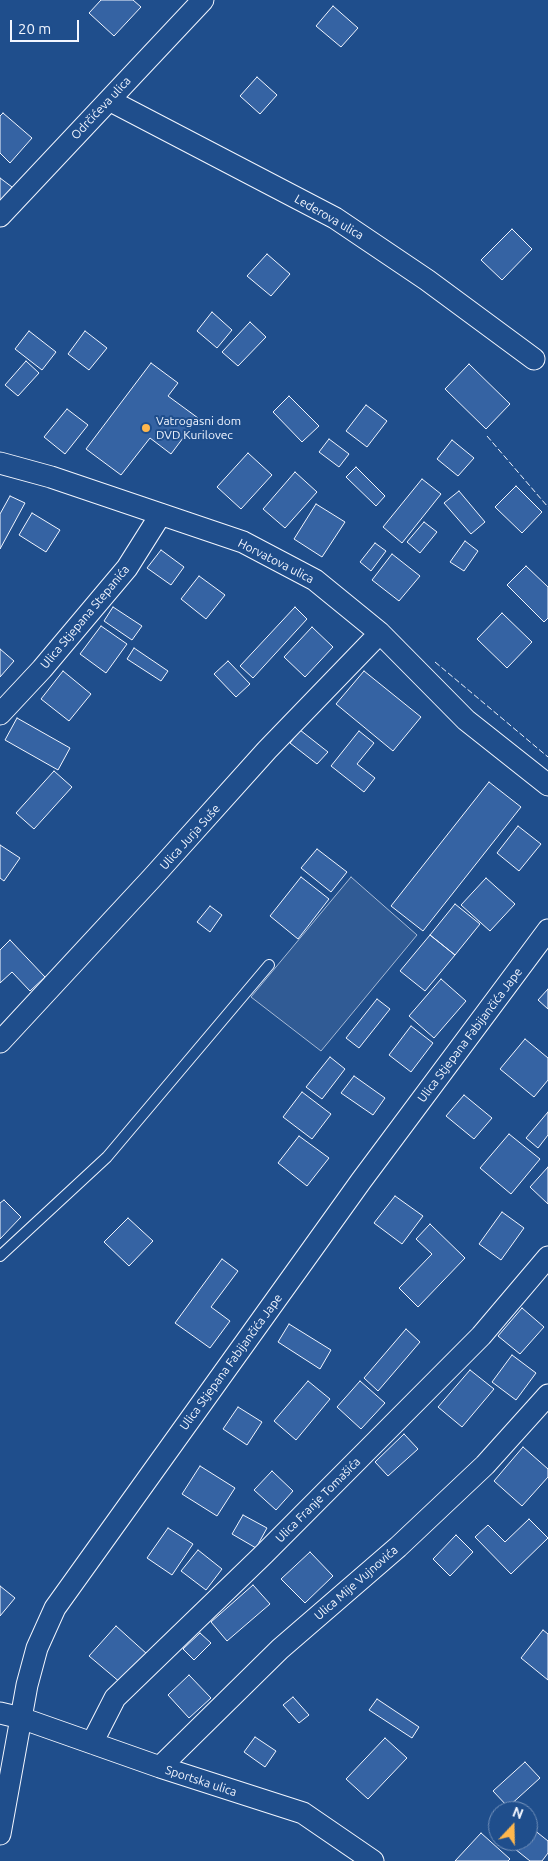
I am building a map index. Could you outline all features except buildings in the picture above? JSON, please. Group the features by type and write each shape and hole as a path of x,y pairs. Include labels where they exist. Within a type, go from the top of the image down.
{"street":[{"name":"Odrčićeva ulica","path":"0,216 202,0"},
{"name":"Lederova ulica","path":"109,100 334,218 427,280 534,359"},
{"name":"Horvatova ulica","path":"0,463 51,477 243,542 315,580 380,633 466,720 548,785"},
{"name":"Ulica Stjepana Stepanića","path":"0,714 42,669 127,568 161,514"},
{"name":"Ulica Jurja Suše","path":"0,1042 152,878 267,750 380,633"},
{"name":"Ulica Stjepana Fabijančića Jape","path":"0,1834 21,1718 37,1648 45,1627 67,1589 361,1181 548,930"},
{"name":"Ulica Franje Tomašića","path":"92,1743 115,1698 264,1554 481,1336 548,1257"},
{"name":"Ulica Mije Vujnovića","path":"160,1767 280,1649 398,1547 485,1465 548,1395"},
{"name":"Sportska ulica","path":"0,1713 21,1718 160,1767 303,1813 373,1861"}],"lane":[{"path":"0,1256 107,1157 269,965"}],"shaded area":[{"path":"351,877 417,935 321,1051 251,997"}],"fence":[{"path":"487,436 548,507"},
{"path":"435,662 548,757"}],"place":[{"name":"Vatrogasni dom DVD Kurilovec","path":"146,428"}]}
